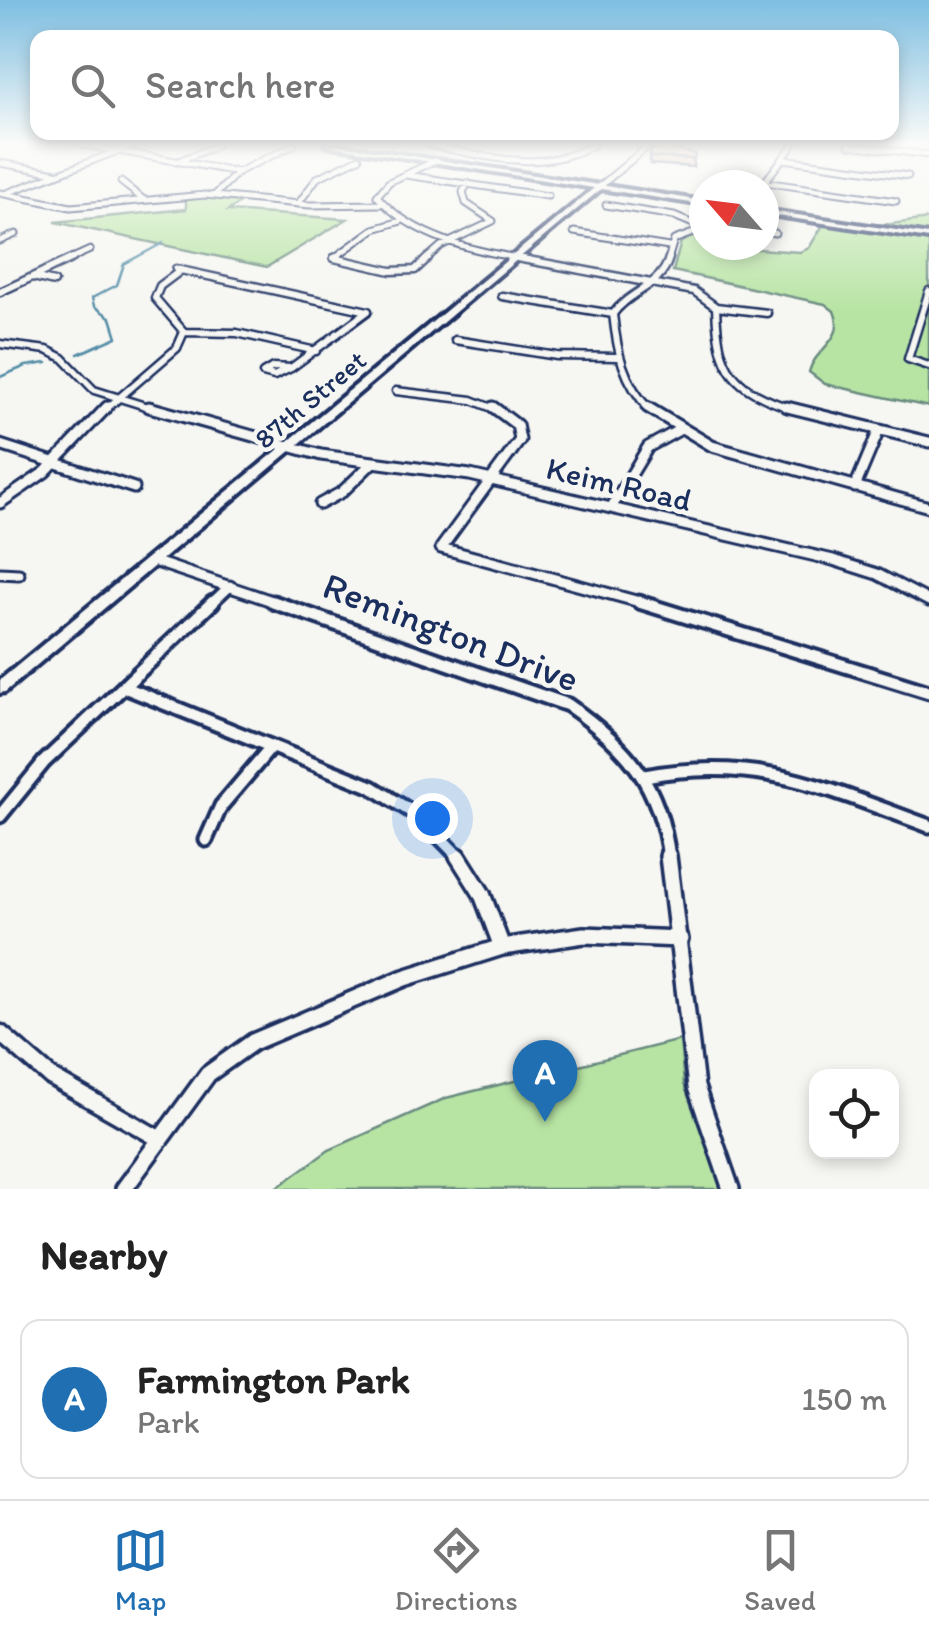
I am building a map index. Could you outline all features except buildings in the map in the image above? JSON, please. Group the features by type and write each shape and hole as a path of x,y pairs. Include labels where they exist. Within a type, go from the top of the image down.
{"street":[{"path":"39,200 71,206 138,200"},
{"path":"266,200 381,204"},
{"path":"298,204 301,200"},
{"path":"380,200 401,221 449,242 694,291 716,307 767,312"},
{"path":"323,259 412,274 449,242 494,221 465,200"},
{"name":"87th Street","path":"0,688 583,200"},
{"path":"885,200 896,202"},
{"path":"606,205 689,222"},
{"path":"779,214 929,237"},
{"path":"334,258 374,229 401,221"},
{"path":"574,232 670,247"},
{"path":"689,233 678,236 670,247 667,268 654,282 626,297 614,314 621,374 635,396 679,430 740,456 929,508"},
{"path":"0,241 16,234"},
{"path":"0,292 90,250"},
{"path":"316,351 237,333 184,332 155,298 160,286 178,270 378,310"},
{"path":"32,277 54,282"},
{"path":"929,292 908,359 929,366"},
{"path":"502,296 614,314"},
{"path":"716,307 720,358 745,385 789,407 929,442"},
{"path":"291,368 368,311"},
{"path":"0,503 55,463 116,398 178,348 184,332"},
{"path":"455,340 557,356 617,357"},
{"name":"Keim Road","path":"0,344 53,352 70,364 84,385 116,398 289,446 372,463 493,480 833,560 892,581 929,601"},
{"path":"396,392 483,404 514,417 520,428 520,440 442,548 602,590 929,692"},
{"path":"612,508 648,447 679,430"},
{"path":"855,487 878,430"},
{"path":"0,446 134,488"},
{"path":"320,504 342,492 372,463"},
{"name":"Remington Drive","path":"153,561 568,705 608,734 645,776 666,829 696,1087 731,1189"},
{"path":"0,573 18,574"},
{"path":"0,816 44,762 230,586"},
{"path":"124,687 382,792 439,832 477,881 502,947"},
{"path":"206,840 221,806 271,747"},
{"path":"645,776 697,767 738,768 780,776 929,826"},
{"path":"124,1189 208,1074 253,1042 404,978 502,947 584,935 680,939"},
{"path":"0,1033 51,1076 158,1138"}],"green space":[{"path":"186,200 243,200 228,211 347,219 267,267 55,222 186,209"},
{"path":"929,219 929,407 825,384 809,372 836,329 834,311 825,304 673,271 681,242 689,238 689,260 779,260 779,250 800,252 809,248 823,225"},
{"path":"680,1040 684,1084 722,1189 275,1189 329,1150 446,1098"}],"waterway":[{"path":"78,354 117,337 111,318 94,306 92,298 117,285 124,264 163,243"},
{"path":"0,377 26,366 47,363"}],"place":[{"name":"Farmington Park","path":"545,1122"}]}
